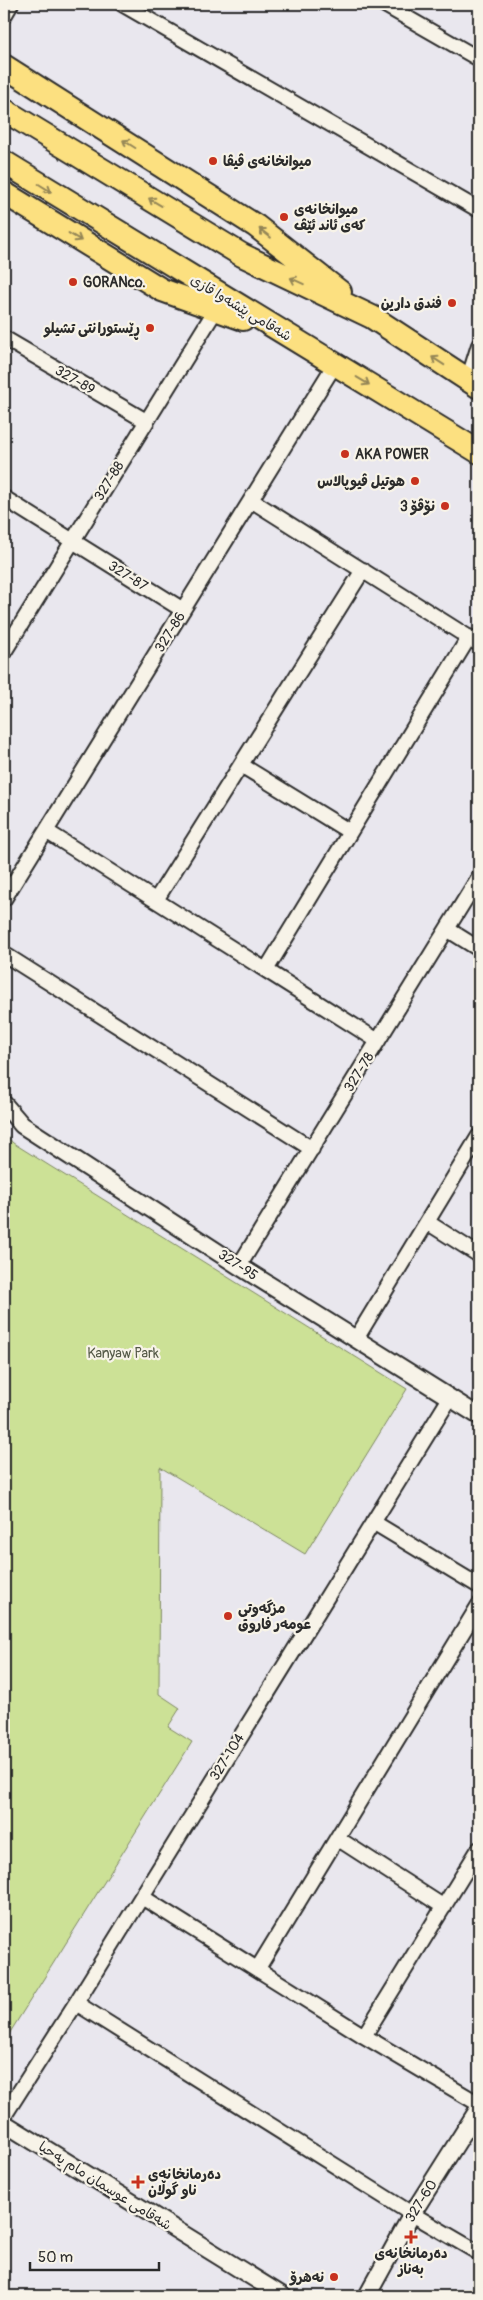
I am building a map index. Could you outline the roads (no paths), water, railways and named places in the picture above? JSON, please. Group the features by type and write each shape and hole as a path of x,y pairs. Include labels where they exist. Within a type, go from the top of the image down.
{"highway":[{"path":"4,66 256,226 372,317 476,384"},
{"path":"4,110 242,255 372,317"},
{"name":"شەقامی پێشەوا قازی","path":"4,162 272,328 336,364 479,452"},
{"path":"4,193 162,290 215,310 272,328"}],"street":[{"path":"4,16 11,4"},
{"path":"122,4 479,210"},
{"path":"383,4 479,59"},
{"name":"327-88","path":"4,652 215,310"},
{"name":"327-89","path":"4,338 146,421"},
{"path":"476,384 479,345"},
{"name":"327-86","path":"4,899 336,364"},
{"name":"327-87","path":"4,498 183,610"},
{"path":"251,500 474,640 350,832 266,970"},
{"path":"156,900 363,570"},
{"path":"241,765 350,832"},
{"path":"46,831 378,1040"},
{"name":"327-78","path":"239,1266 479,877"},
{"path":"447,929 479,949"},
{"path":"4,954 312,1149"},
{"name":"327-95","path":"4,1104 22,1126 239,1266 479,1416"},
{"path":"356,1339 479,1136"},
{"path":"427,1222 479,1255"},
{"name":"327-104","path":"4,2116 142,1897 450,1398"},
{"path":"373,1522 479,1586"},
{"path":"258,1968 479,1604"},
{"path":"337,1838 444,1907"},
{"path":"364,2036 479,1849"},
{"path":"142,1897 364,2036 479,2104"},
{"path":"76,2003 412,2214 479,2253"},
{"name":"327-60","path":"367,2296 412,2214 479,2108"},
{"name":"شەقامی عوسمان مام یەحیا","path":"4,2123 284,2296"}],"place":[{"name":"میوانخانەی ڤیڤا","path":"213,161"},
{"name":"میوانخانەی کەی ئاند ئێڤ","path":"284,217"},
{"name":"GORANco.","path":"73,282"},
{"name":"فندق دارين","path":"452,303"},
{"name":"ڕێستورانتی تشیلو","path":"150,328"},
{"name":"AKA POWER","path":"345,454"},
{"name":"هوتیل ڤیوپالاس","path":"415,481"},
{"name":"نۆڤۆ 3","path":"445,506"},
{"name":"مزگەوتی عومەر فاروق","path":"228,1616"},
{"name":"دەرمانخانەی ناو گوڵان","path":"138,2182"},
{"name":"دەرمانخانەی بەناز","path":"411,2237"},
{"name":"نەهرۆ","path":"334,2277"}],"park label":[{"name":"Kanyaw Park","path":"123,1353"}]}
